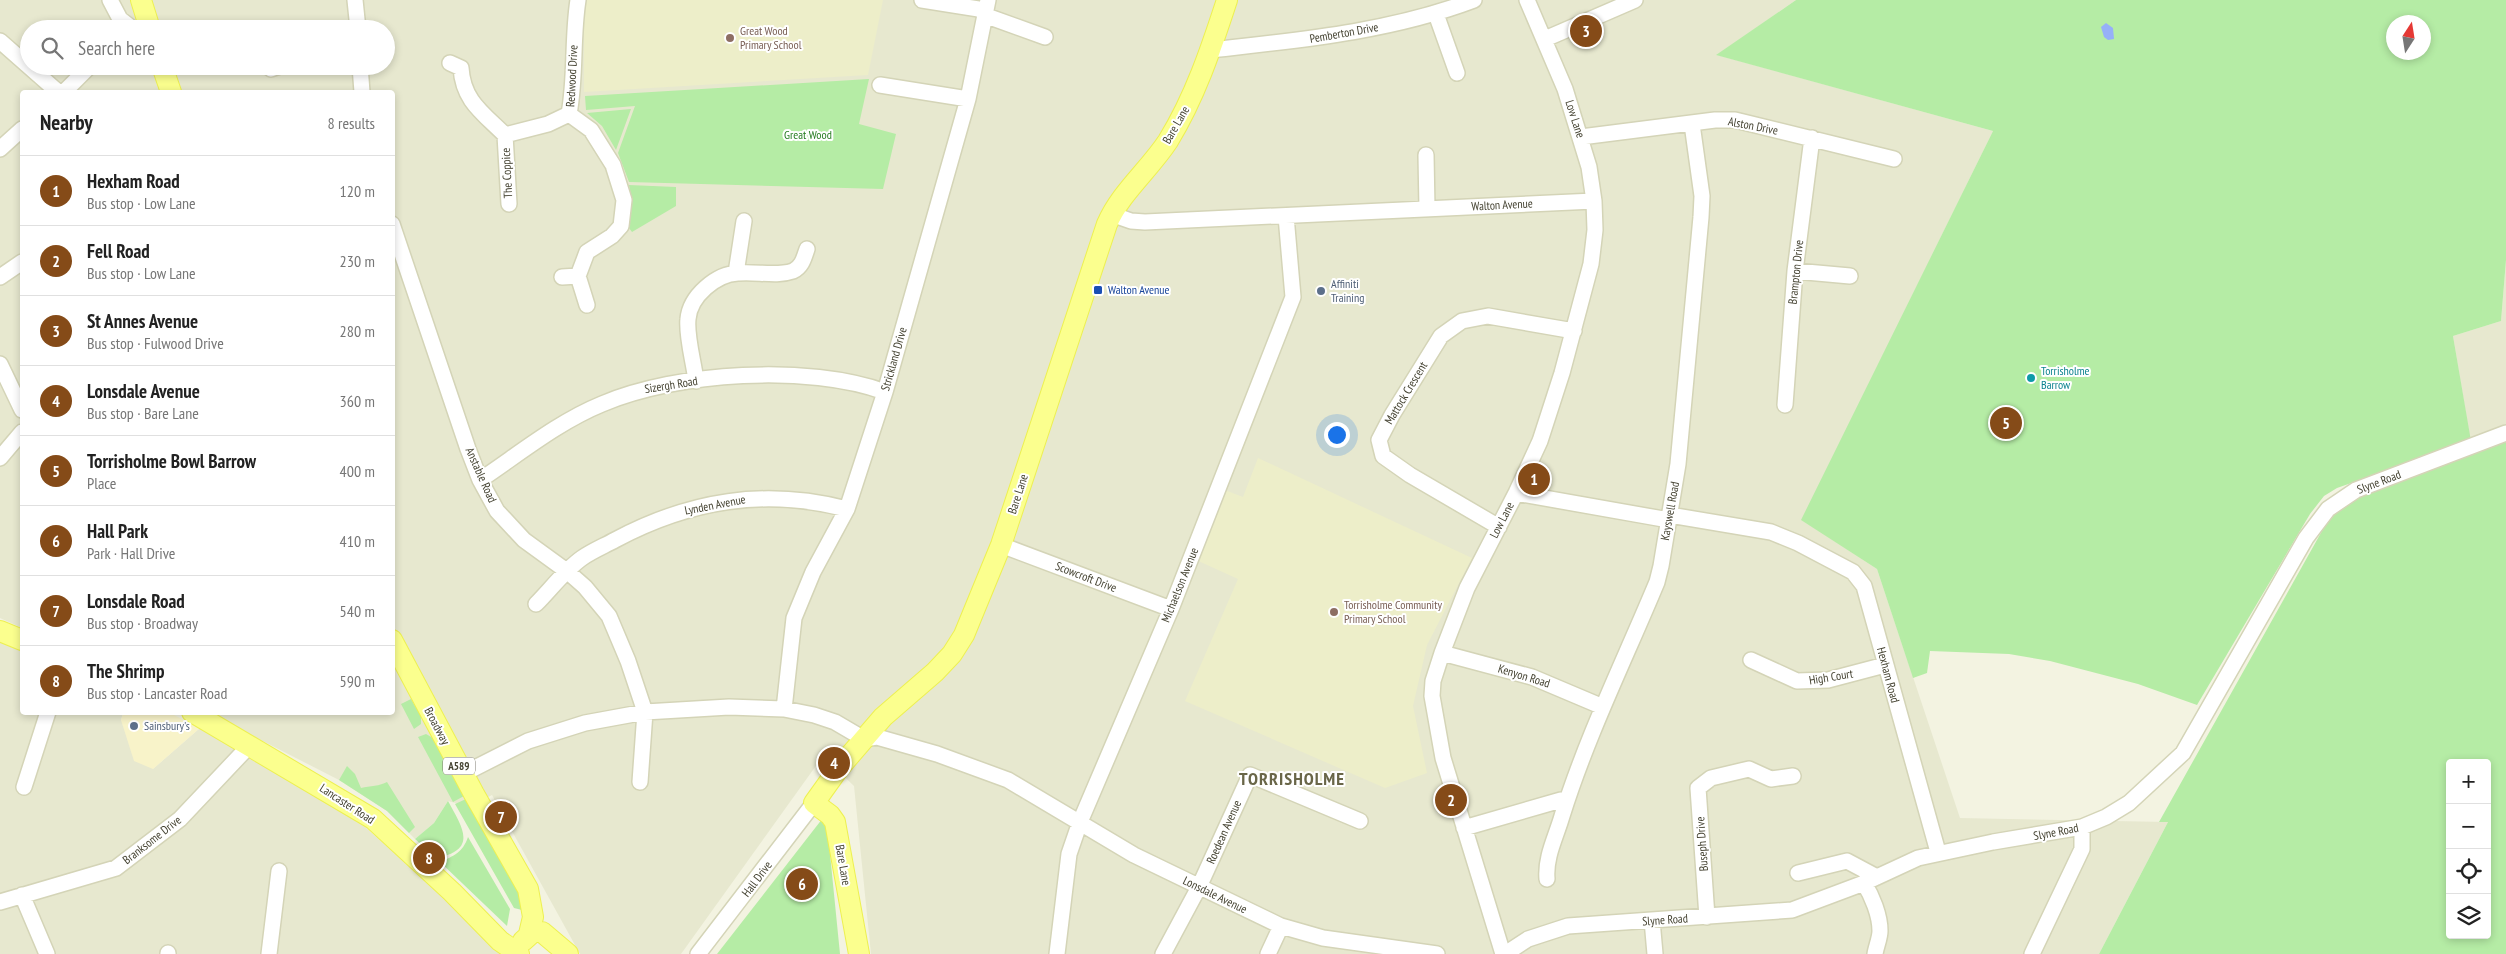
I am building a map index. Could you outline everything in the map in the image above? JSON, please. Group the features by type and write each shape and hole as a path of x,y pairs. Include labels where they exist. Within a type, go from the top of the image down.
{"main road":[{"name":"Bare Lane","path":"859,954 835,822 830,815 814,803 839,768 882,717 935,672 952,654 964,635 1002,546 1085,287 1111,214 1117,203 1171,136 1184,113 1211,50 1227,0"},
{"path":"165,75 170,90"},
{"path":"0,631 20,639"},
{"name":"Broadway","path":"395,646 463,774 528,890 533,917 527,941"},
{"name":"Lancaster Road","path":"197,715 373,819 482,921 500,941 519,954"},
{"name":"Broadway","path":"528,890 535,894 544,909 551,943"},
{"name":"Lancaster Road","path":"482,921 509,935 527,941 542,932 551,943"},
{"path":"551,943 568,954"}],"street":[{"path":"110,0 120,19 141,15"},
{"path":"355,0 357,20"},
{"name":"Redwood Drive","path":"505,135 548,124 570,114 575,52 573,30 578,0"},
{"path":"922,0 985,8 1046,37"},
{"name":"Pemberton Drive","path":"1211,50 1342,35 1436,14 1474,0"},
{"name":"Low Lane","path":"1504,954 1443,758 1432,696 1433,681 1442,653 1467,588 1516,493 1540,441 1574,332 1590,264 1595,230 1594,201 1581,137 1545,39 1527,0"},
{"path":"1545,39 1634,0"},
{"name":"Strickland Drive","path":"784,709 794,618 813,572 847,509 885,392 968,99 985,8"},
{"path":"1436,14 1457,73"},
{"path":"0,41 20,59"},
{"name":"The Coppice","path":"460,65 462,84 468,97 505,135 509,204"},
{"path":"39,75 56,90"},
{"path":"66,90 81,75"},
{"path":"361,75 362,90"},
{"path":"880,85 968,99"},
{"path":"570,114 591,130 613,165 624,200 621,226 612,236 587,252 578,276 587,305"},
{"name":"Alston Drive","path":"1581,137 1716,120 1735,120 1894,158"},
{"name":"Kayswell Road","path":"1547,878 1547,860 1566,801 1603,707 1657,582 1678,464 1701,217 1702,196 1692,124"},
{"path":"0,149 20,131"},
{"name":"Brampton Drive","path":"1785,405 1795,271 1812,138"},
{"path":"1426,155 1427,209"},
{"name":"Walton Avenue","path":"1111,214 1131,221 1145,222 1594,201"},
{"name":"Michaelson Avenue","path":"1057,954 1068,854 1171,609 1293,297 1286,216"},
{"path":"736,272 744,221"},
{"name":"Anstable Road","path":"395,233 480,480 497,510 524,540 568,572 584,587 608,616 628,661 645,712"},
{"path":"696,381 688,320 692,303 701,292 715,281 736,272 779,273 793,271 801,265 807,249"},
{"path":"0,276 20,263"},
{"path":"1795,271 1850,276"},
{"path":"562,277 578,276"},
{"name":"Mattock Crescent","path":"1499,527 1410,475 1383,456 1379,440 1392,415 1441,336 1462,321 1488,316 1574,332"},
{"path":"0,364 20,406"},
{"name":"Sizergh Road","path":"480,480 564,424 601,404 640,390 696,381 779,376 820,377 868,386 885,392"},
{"name":"Slyne Road","path":"1504,954 1528,939 1557,928 1792,910 1870,880 1897,866 1938,852 2082,827 2106,817 2129,803 2183,753 2306,538 2328,509 2356,490 2506,433"},
{"path":"0,458 20,434"},
{"name":"Hexham Road","path":"1516,493 1771,532 1798,543 1853,572 1864,586 1938,852"},
{"name":"Lynden Avenue","path":"536,604 582,558 640,526 691,507 756,498 824,503 847,509"},
{"name":"Scowcroft Drive","path":"1002,546 1171,609"},
{"name":"Kenyon Road","path":"1442,653 1532,677 1603,707"},
{"name":"High Court","path":"1751,660 1797,682 1828,680 1885,665"},
{"path":"463,774 528,741 585,723 645,712 729,707 784,709 814,715 835,722 864,739"},
{"path":"640,782 645,712"},
{"path":"24,787 47,715"},
{"name":"Lonsdale Avenue","path":"864,739 877,737 937,754 1008,780 1134,855 1281,926 1323,938 1437,954"},
{"name":"Branksome Drive","path":"0,902 116,868 180,819 250,745"},
{"name":"Buseph Drive","path":"1707,917 1698,788 1711,778 1749,769 1771,779 1793,776"},
{"name":"Roedean Avenue","path":"1199,887 1250,775 1360,821"},
{"path":"1464,828 1561,800 1566,801"},
{"name":"Hall Drive","path":"698,954 814,803"},
{"path":"2032,954 2082,849 2082,827"},
{"path":"1798,873 1846,861 1870,880 1881,932 1874,954"},
{"path":"270,954 279,871"},
{"path":"1163,954 1199,887"},
{"path":"22,895 47,954"},
{"path":"1652,920 1655,954"},
{"path":"1268,954 1281,926"}],"shaded area":[{"path":"0,0 1796,0 1717,55 1993,131 1802,520 1877,569 1960,818 2168,822 2099,954 871,954 854,786 823,756 681,954 580,954 492,795 470,807 448,801 434,823 415,839 387,811 339,780 212,715 395,715 395,90 20,90 20,627 0,618"},
{"name":"Great Wood Primary School","path":"584,0 883,0 868,75 584,92"},
{"path":"2506,260 2506,427 2471,444 2453,336 2501,321"},
{"name":"Torrisholme Community Primary School","path":"1258,458 1472,558 1427,645 1413,706 1427,773 1385,788 1185,701 1238,579 1194,559 1222,489 1243,497"},
{"path":"0,641 20,649 20,715 122,715 121,720 153,769 200,728 252,755 365,827 508,954 0,954"},
{"path":"122,715 174,715 200,728 153,769 134,761 121,720"}],"green space":[{"path":"1796,0 2506,0 2506,260 2501,321 2453,336 2471,441 2337,488 2324,496 2310,514 2197,705 2138,684 2050,661 2009,654 1930,651 1927,673 1913,678 1877,569 1801,520 1993,131 1716,55"},
{"name":"Great Wood","path":"869,79 859,124 896,134 883,189 629,182 618,153 635,106 586,110 585,96"},
{"path":"631,109 616,150 602,126 587,113"},
{"path":"629,185 676,187 676,206 632,232 629,228 632,201"},
{"path":"2506,442 2506,954 2099,954 2168,822 2159,822 2327,522 2336,512 2359,497"},
{"path":"411,699 421,716 421,724 414,729 401,704"},
{"path":"426,734 433,738 464,796 453,802 418,737"},
{"path":"347,766 355,774 361,788 387,782 415,827 409,833 387,811 339,780"},
{"path":"466,799 522,897 526,911 514,908 455,804"},
{"path":"448,801 462,828 462,843 458,849 436,858 415,839 434,823"},
{"path":"826,814 840,954 717,954"},
{"path":"468,837 510,909 507,926 440,862 457,853"}],"water":[{"path":"2106,23 2113,28 2114,39 2108,40 2104,37 2101,27"}],"place":[{"name":"St Annes Avenue","path":"1586,31"},
{"name":"Great Wood Primary School","path":"730,38"},
{"name":"Walton Avenue","path":"1098,290"},
{"name":"Affiniti Training","path":"1321,291"},
{"name":"Torrisholme Barrow","path":"2031,378"},
{"name":"Torrisholme Bowl Barrow","path":"2006,423"},
{"name":"Hexham Road","path":"1534,479"},
{"name":"Torrisholme Community Primary School","path":"1334,612"},
{"name":"Sainsbury's","path":"134,726"},
{"name":"Lonsdale Avenue","path":"834,763"},
{"name":"Fell Road","path":"1451,800"},
{"name":"Lonsdale Road","path":"501,817"},
{"name":"The Shrimp","path":"429,858"},
{"name":"Hall Park","path":"802,884"}],"district":[{"name":"TORRISHOLME","path":"1292,779"}]}
